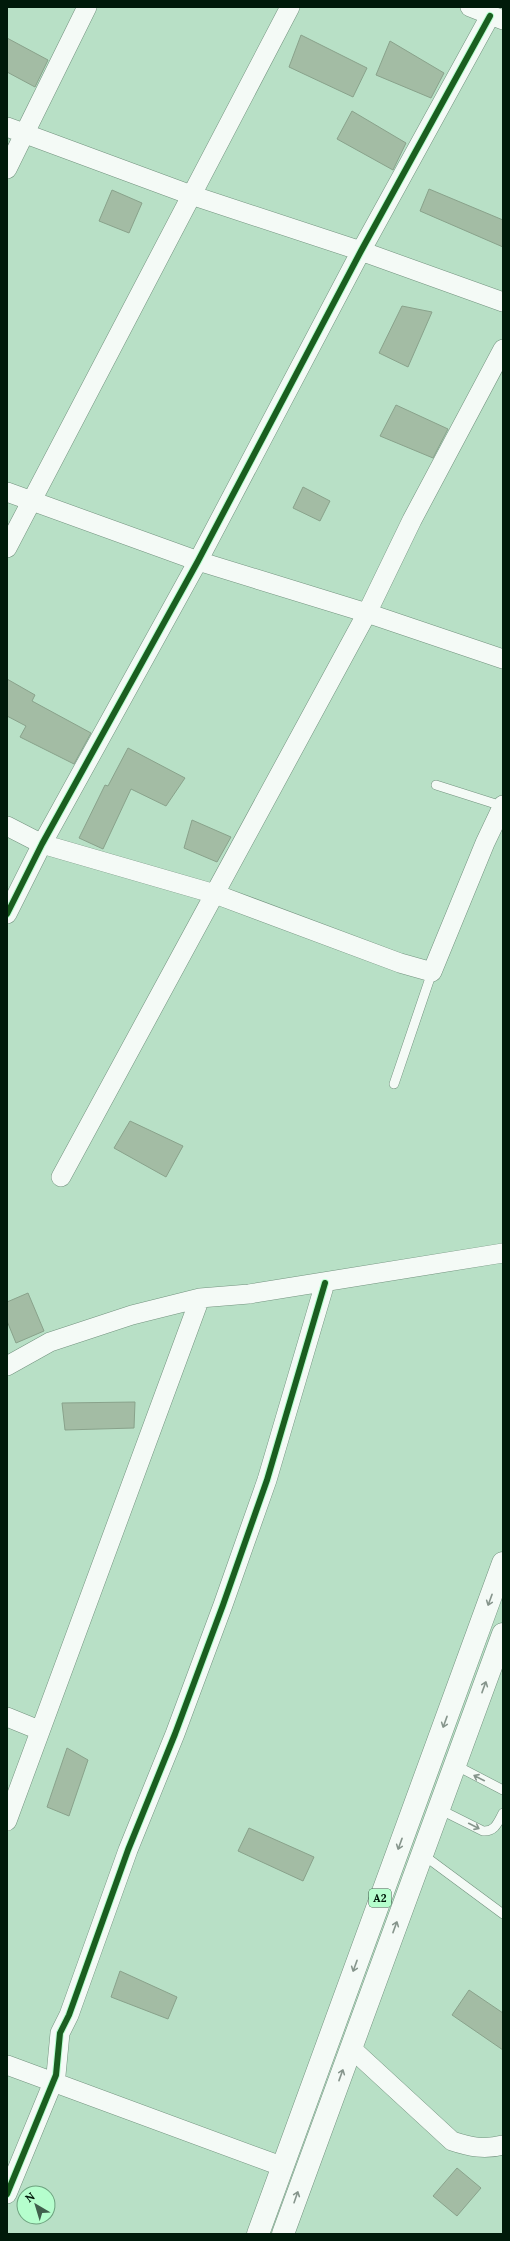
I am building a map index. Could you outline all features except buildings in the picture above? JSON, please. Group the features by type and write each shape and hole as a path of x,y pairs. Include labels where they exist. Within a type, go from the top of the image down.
{"highway":[{"name":"A2","path":"258,2234 281,2166 503,1563"},
{"name":"A2","path":"283,2234 455,1765 499,1659 503,1634"}],"street":[{"path":"7,170 16,130 88,7"},
{"path":"7,548 290,7"},
{"path":"7,914 42,844 198,561 361,251 496,18 470,7"},
{"path":"16,130 191,195 361,251 503,302"},
{"path":"61,1177 367,613 412,520 503,349"},
{"path":"7,492 33,500 198,561 367,613 503,659"},
{"path":"7,826 42,844 215,894 400,963 432,972 485,843 503,806"},
{"path":"7,1366 50,1342 132,1315 200,1298 248,1294 325,1283 503,1254"},
{"path":"7,2194 56,2075 60,2033 69,2015 128,1850 175,1734 224,1605 267,1480 325,1283"},
{"path":"7,1821 39,1730 200,1298"},
{"path":"7,1717 39,1730"},
{"path":"351,2048 452,2141 472,2147 492,2148 503,2145"},
{"path":"7,2065 54,2081 281,2166"}],"lane":[{"path":"436,785 503,806"},
{"path":"394,1084 432,972"},
{"path":"455,1765 503,1790"},
{"path":"439,1809 483,1831 488,1831 496,1826 503,1813"},
{"path":"422,1854 503,1914"}],"cycle path":[{"path":"7,914 42,844 198,561 361,251 490,16"},
{"path":"7,2194 56,2075 60,2033 69,2015 128,1850 175,1734 267,1480 325,1283"}]}
